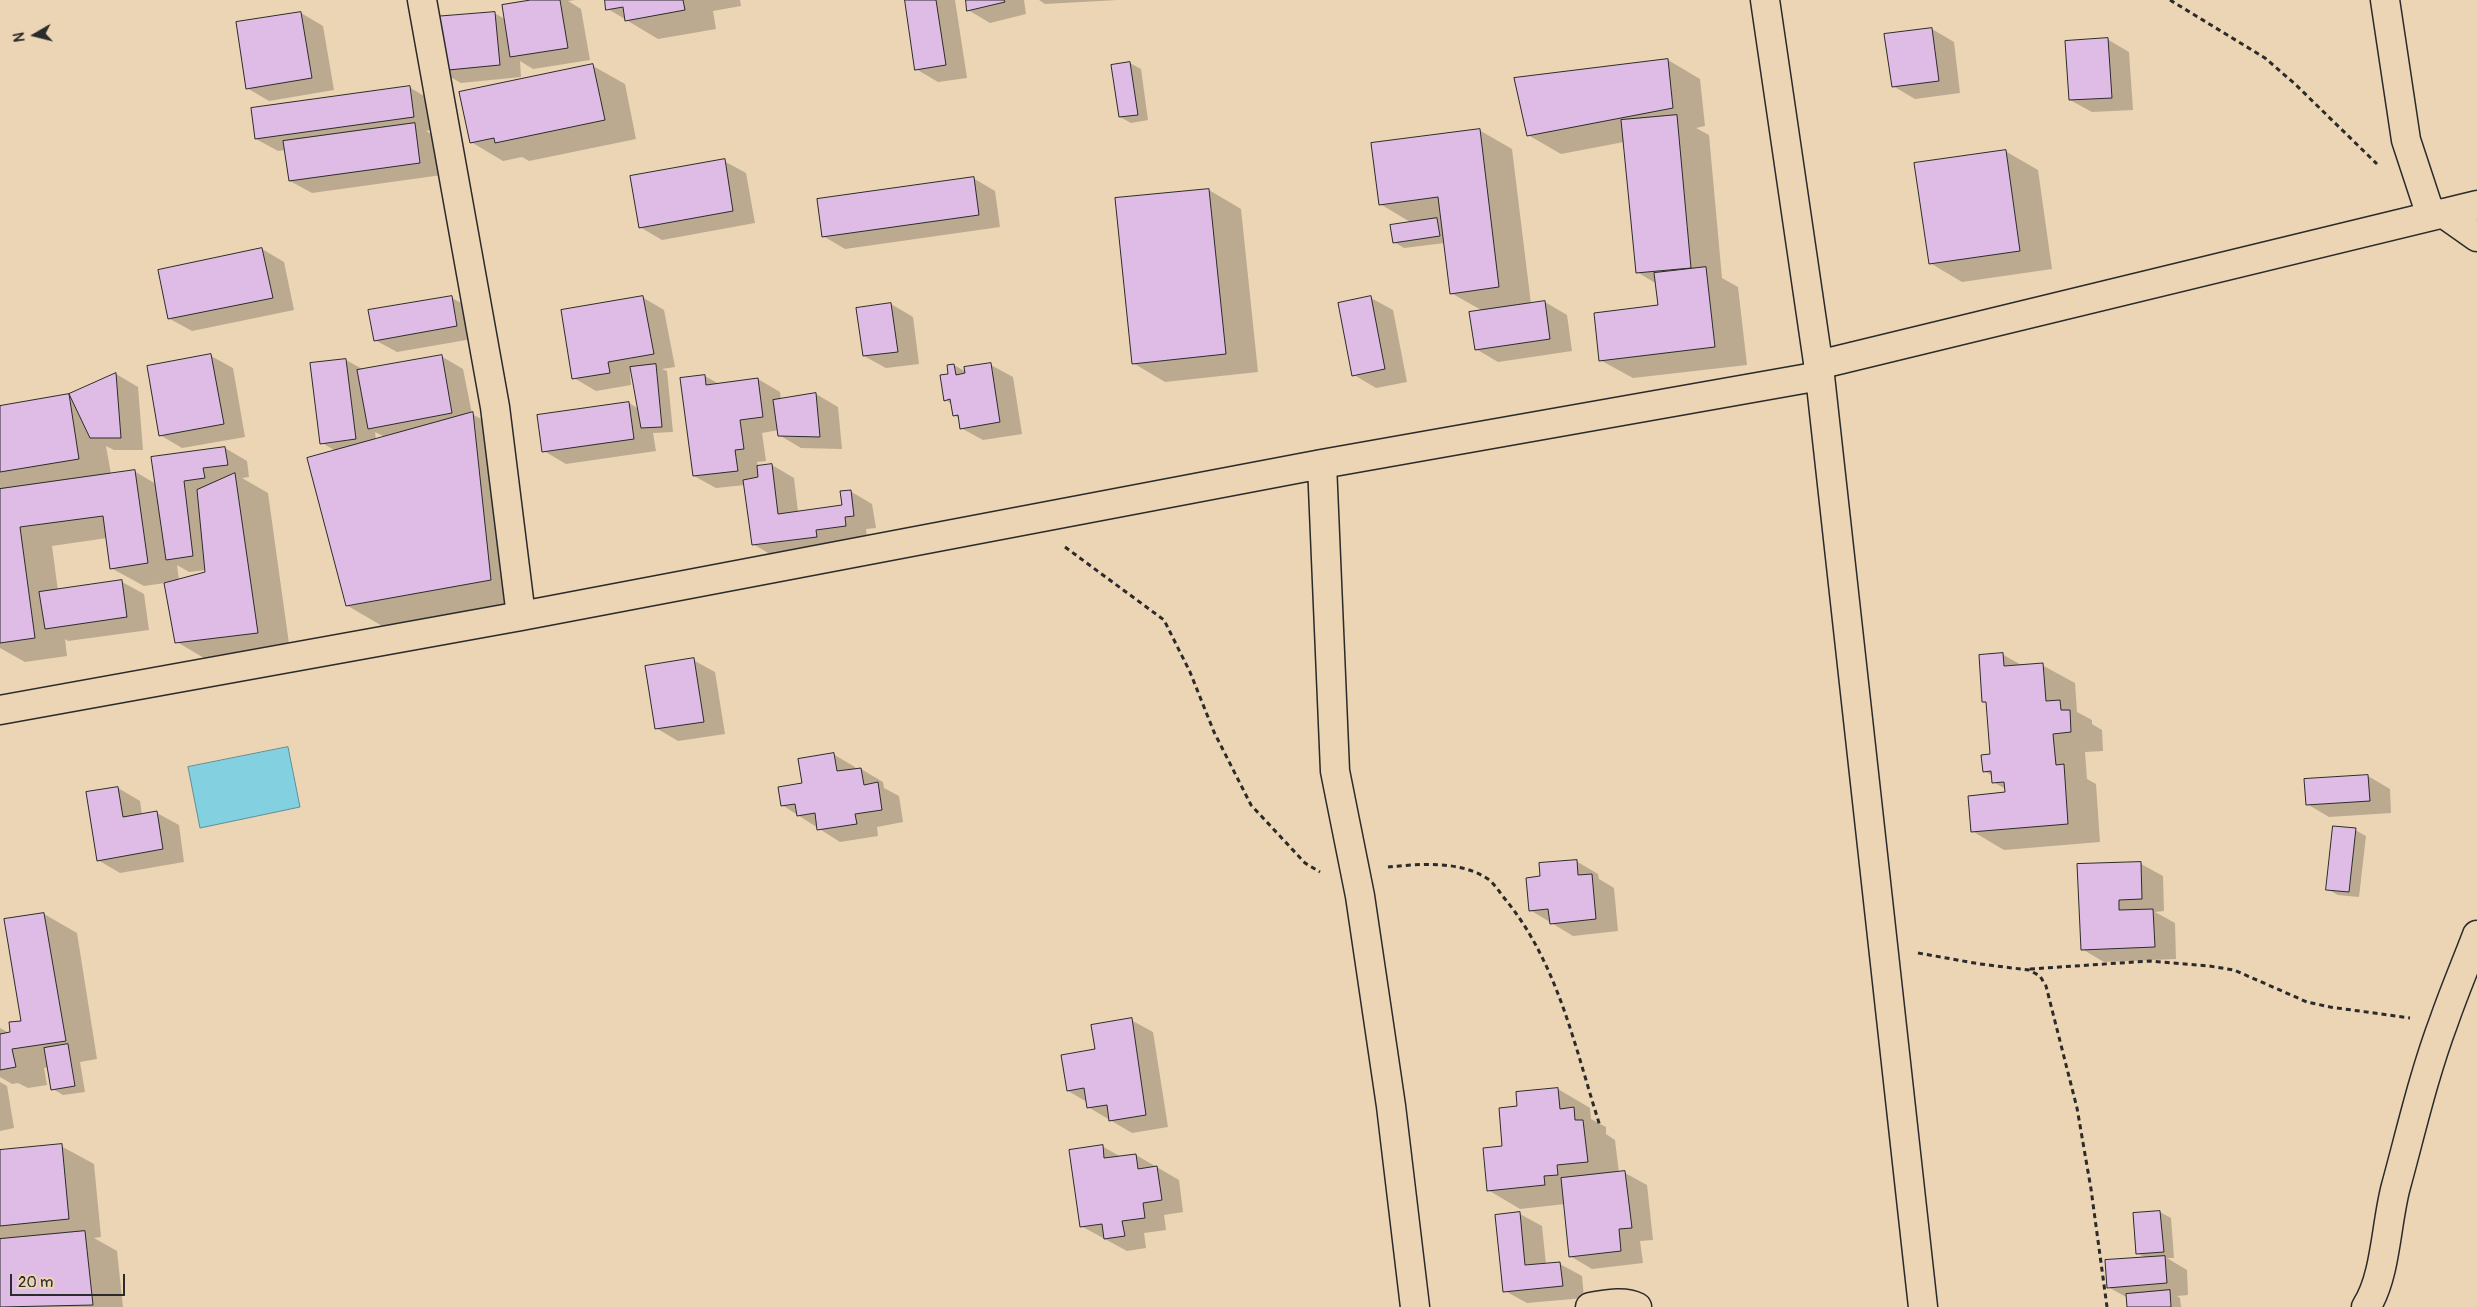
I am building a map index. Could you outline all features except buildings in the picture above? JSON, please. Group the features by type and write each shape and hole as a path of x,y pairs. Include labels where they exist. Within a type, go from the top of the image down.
{"street":[{"path":"422,0 495,407 521,616"},
{"path":"1765,0 1819,370 1923,1307"},
{"path":"2385,0 2406,140 2437,215 2477,237"},
{"path":"0,710 521,616 1819,370 2477,205"},
{"path":"1322,464 1336,770 1357,883 1391,1106 1415,1307"},
{"path":"2366,1307 2371,1299 2380,1273 2388,1217 2394,1192 2443,1022 2477,935"},
{"path":"1590,1307 1631,1304 1637,1307"}],"path":[{"path":"2170,0 2265,58 2295,84 2378,166"},
{"path":"1029,520 1164,620 1190,672 1214,732 1251,805 1305,863 1357,883 1425,864 1458,867 1488,879 1524,922 1554,981 1600,1126"},
{"path":"1883,946 1961,961 2029,970 2142,961 2209,966 2234,970 2307,1002 2330,1008 2443,1022"},
{"path":"2029,970 2040,976 2046,986 2077,1108 2092,1189 2107,1307"}],"water":[{"path":"288,747 300,807 200,828 188,767"}]}
